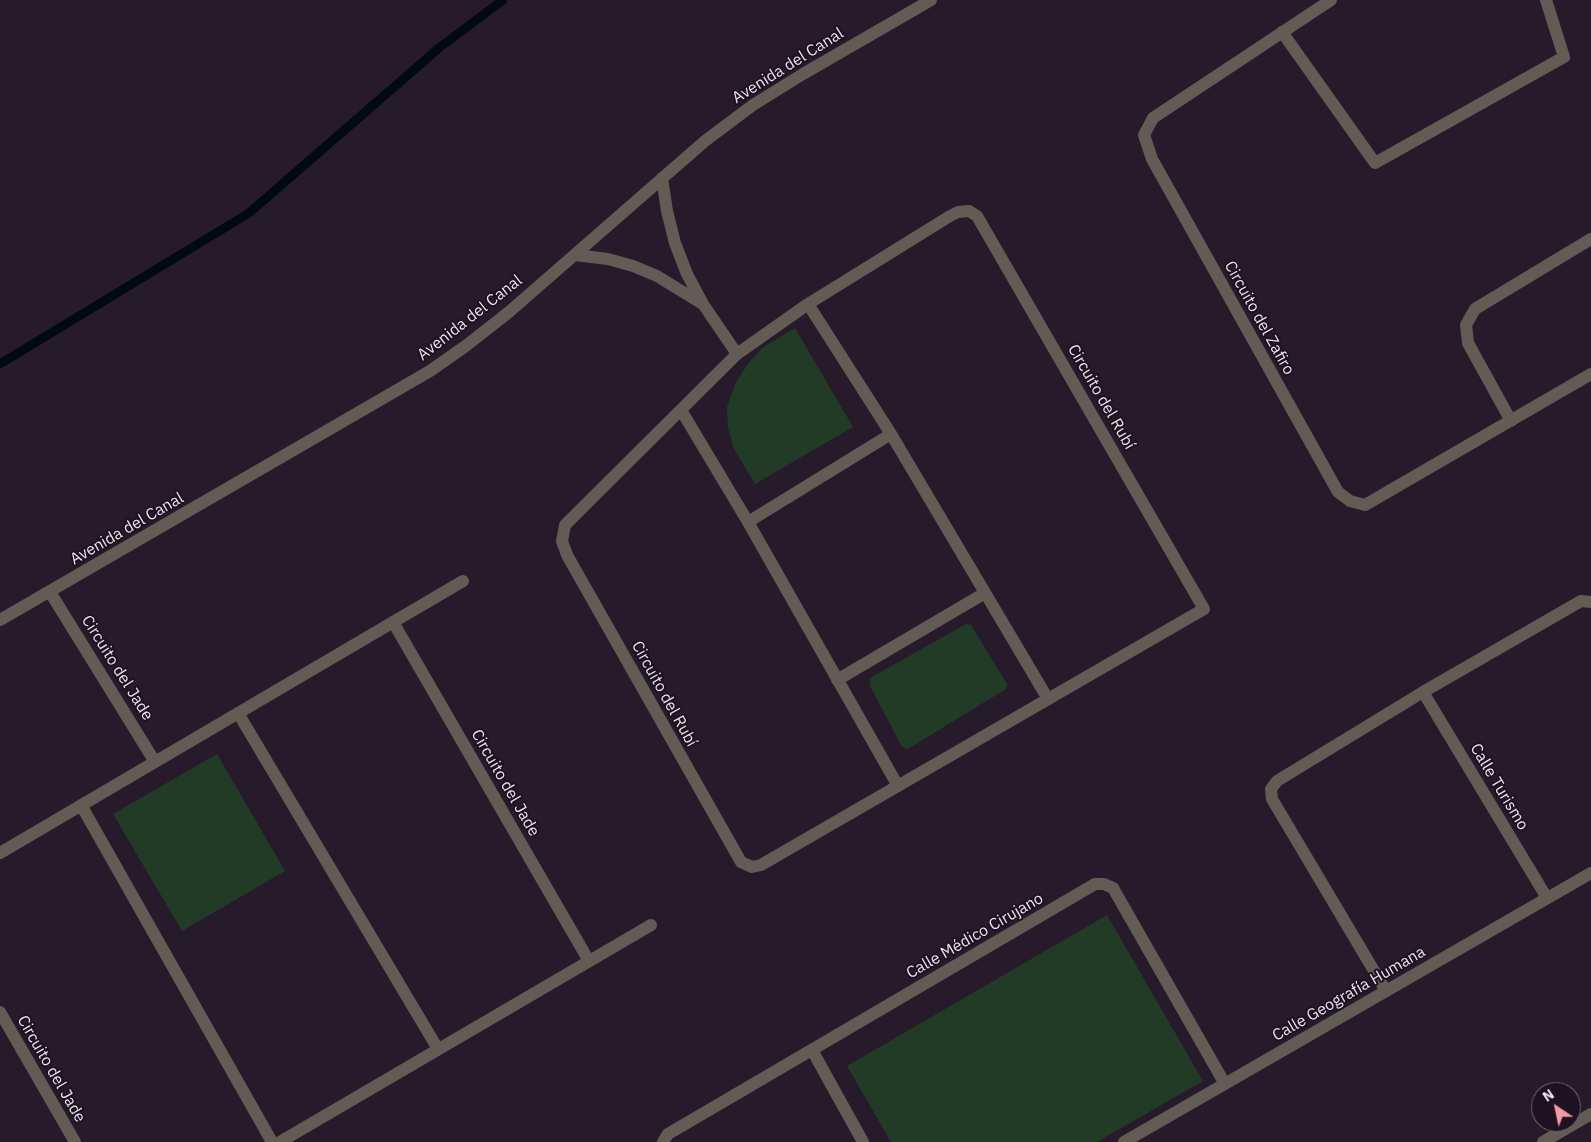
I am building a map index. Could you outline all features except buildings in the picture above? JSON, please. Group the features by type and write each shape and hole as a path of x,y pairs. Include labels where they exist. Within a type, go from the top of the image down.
{"street":[{"name":"Avenida del Canal","path":"0,620 430,371 509,312 704,141 753,105 931,0"},
{"name":"Circuito del Zafiro","path":"1331,0 1153,118 1144,135 1152,159 1338,492 1350,501 1365,506 1591,374"},
{"path":"1282,32 1376,163 1564,57 1546,0"},
{"path":"662,178 667,211 675,243 687,274 703,304 737,354"},
{"name":"Circuito del Rubí","path":"969,211 977,216 1204,609 761,865 752,867 740,862 572,563 562,541 565,525 737,354 808,304 950,216 958,212 969,211"},
{"path":"1511,421 1468,343 1466,325 1475,309 1591,239"},
{"path":"575,255 608,259 633,266 657,276 703,304"},
{"path":"808,304 891,434 1048,699"},
{"path":"681,410 748,522 898,786"},
{"path":"748,522 891,434"},
{"path":"0,853 463,581"},
{"name":"Circuito del Jade","path":"50,592 156,762"},
{"path":"837,680 985,593"},
{"path":"1386,991 1272,799 1272,789 1277,781 1423,692 1581,601 1591,602"},
{"name":"Circuito del Jade","path":"393,622 589,961"},
{"name":"Calle Turismo","path":"1423,692 1547,898"},
{"path":"238,713 438,1049"},
{"path":"81,805 272,1142"},
{"name":"Calle Geografía Humana","path":"1124,1142 1591,873"},
{"name":"Calle Médico Cirujano","path":"663,1142 668,1134 1095,884 1104,884 1113,888 1225,1084"},
{"path":"280,1142 651,925"},
{"name":"Circuito del Jade","path":"0,1012 75,1142"},
{"path":"812,1050 863,1142"},
{"path":"1543,1142 1591,1114"}],"green space":[{"path":"795,328 853,427 755,484 734,449 728,428 727,407 736,382 748,364 762,348"},
{"path":"966,624 971,625 1007,684 1006,689 908,749 902,747 870,686 870,678"},
{"path":"217,754 285,871 182,931 113,814"},
{"path":"1107,915 1203,1081 1097,1142 891,1142 847,1066"}],"waterway":[{"path":"0,364 249,213 439,48 503,0"}]}
